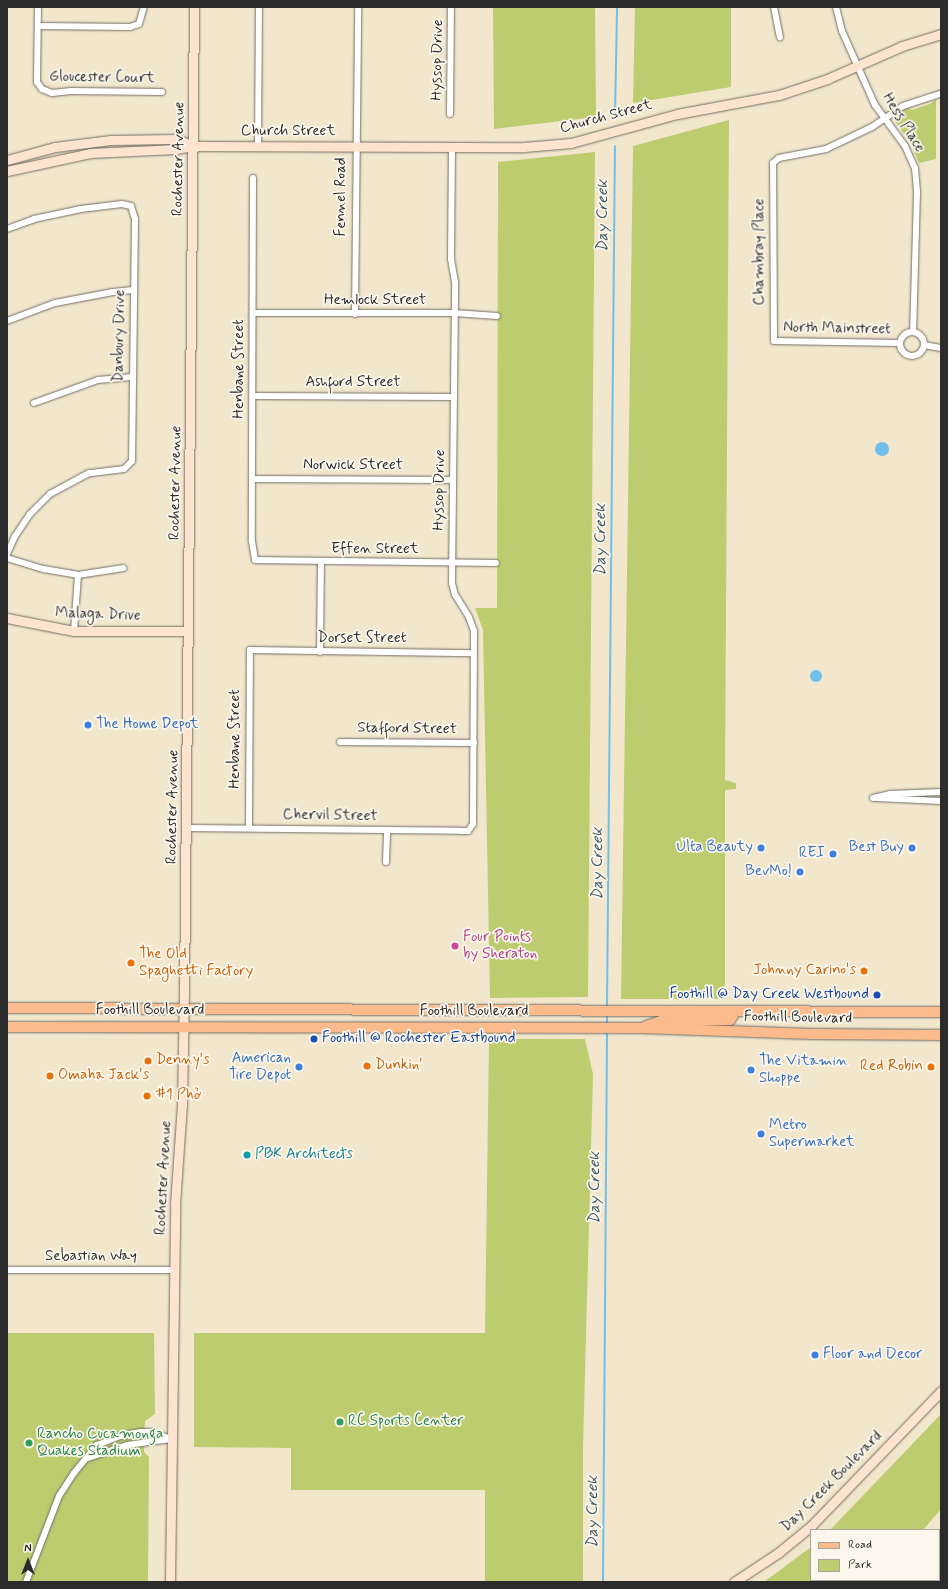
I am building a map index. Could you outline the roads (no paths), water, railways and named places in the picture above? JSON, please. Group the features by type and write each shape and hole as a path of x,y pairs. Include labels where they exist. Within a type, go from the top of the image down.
{"main road":[{"name":"Rochester Avenue","path":"170,1582 175,1204 182,1105 184,1026 194,7"},
{"name":"Church Street","path":"7,171 90,153 176,149 193,146 524,147 571,143 677,114 779,95 804,88 902,46 941,34"},
{"name":"Church Street","path":"7,160 55,147 111,140 176,139 193,146"},
{"name":"Malaga Drive","path":"7,618 74,631 188,631"},
{"name":"Foothill Boulevard","path":"7,1008 607,1012 941,1012"},
{"path":"641,1028 661,1021 730,1020 735,1012"},
{"name":"Foothill Boulevard","path":"7,1027 184,1026 641,1028 812,1034 941,1035"},
{"name":"Day Creek Boulevard","path":"734,1582 797,1539 941,1391"}],"street":[{"path":"38,7 39,26 119,28 139,24 144,7"},
{"path":"258,146 259,7"},
{"name":"Fennel Road","path":"355,314 355,146 358,7"},
{"name":"Hyssop Drive","path":"450,114 452,7"},
{"path":"774,7 780,37"},
{"name":"Hess Place","path":"836,7 842,31 857,65 884,120 905,146 916,175 913,332"},
{"name":"Gloucester Court","path":"39,26 37,82 42,89 52,93 71,91 162,92"},
{"path":"884,120 903,106 941,94"},
{"name":"Chambray Place","path":"774,341 773,163 779,158 826,149 884,120"},
{"name":"Hyssop Drive","path":"452,146 451,259 454,274 452,563 455,595 472,624 474,653 474,819 471,828"},
{"name":"Henbane Street","path":"253,178 252,550 255,560"},
{"name":"Danbury Drive","path":"7,228 34,219 81,209 122,204 131,206 135,219 132,377 133,454 128,466 124,469 89,473 50,494 30,514 15,536 7,554"},
{"path":"7,321 55,303 113,292 133,290"},
{"name":"Hemlock Street","path":"253,313 454,313 497,316"},
{"path":"913,332 920,335 924,345 919,353 912,355 902,350 900,343 903,336 913,332"},
{"name":"North Mainstreet","path":"774,341 900,343"},
{"path":"924,345 941,348"},
{"path":"34,403 98,380 132,377"},
{"name":"Ashford Street","path":"253,396 454,397"},
{"name":"Norwick Street","path":"252,479 453,480"},
{"path":"7,558 44,569 78,575 123,568"},
{"name":"Effen Street","path":"255,560 496,563"},
{"path":"320,652 321,562"},
{"path":"74,631 78,575"},
{"name":"Henbane Street","path":"249,828 250,650"},
{"name":"Dorset Street","path":"250,650 474,653"},
{"name":"Stafford Street","path":"340,742 474,743"},
{"path":"941,792 890,794 873,798 941,801"},
{"name":"Chervil Street","path":"187,828 461,831 471,828"},
{"path":"386,862 387,830"},
{"name":"Sebastian Way","path":"7,1270 174,1270"},
{"path":"26,1582 59,1496 74,1473 88,1458 97,1445 129,1433 152,1432 171,1438"},
{"path":"88,1458 127,1445 171,1438"}],"water":[{"path":"882,442 887,444 889,449 887,454 882,456 877,454 875,449 877,444"},
{"path":"816,670 820,672 822,676 820,680 816,682 812,680 810,676 812,672"}],"waterway":[{"name":"Day Creek","path":"615,115 617,7"},
{"name":"Day Creek","path":"607,1006 615,146"},
{"name":"Day Creek","path":"607,1013 607,1024"},
{"name":"Day Creek","path":"603,1582 607,1031"}],"place":[{"name":"The Home Depot","path":"88,725"},
{"name":"Ulta Beauty","path":"761,848"},
{"name":"Best Buy","path":"912,848"},
{"name":"REI","path":"833,854"},
{"name":"BevMo!","path":"800,872"},
{"name":"Four Points by Sheraton","path":"455,946"},
{"name":"The Old Spaghetti Factory","path":"131,963"},
{"name":"Johnny Carino's","path":"864,971"},
{"name":"Foothill @ Day Creek Westbound","path":"877,995"},
{"name":"Foothill @ Rochester Eastbound","path":"314,1039"},
{"name":"Denny's","path":"148,1061"},
{"name":"Dunkin'","path":"367,1066"},
{"name":"American Tire Depot","path":"299,1067"},
{"name":"Red Robin","path":"931,1067"},
{"name":"The Vitamin Shoppe","path":"751,1070"},
{"name":"Omaha Jack's","path":"50,1076"},
{"name":"#1 Phở","path":"147,1096"},
{"name":"Metro Supermarket","path":"761,1134"},
{"name":"PBK Architects","path":"247,1155"},
{"name":"Floor and Decor","path":"815,1355"},
{"name":"RC Sports Center","path":"340,1422"},
{"name":"Rancho Cucamonga Quakes Stadium","path":"29,1443"}]}
